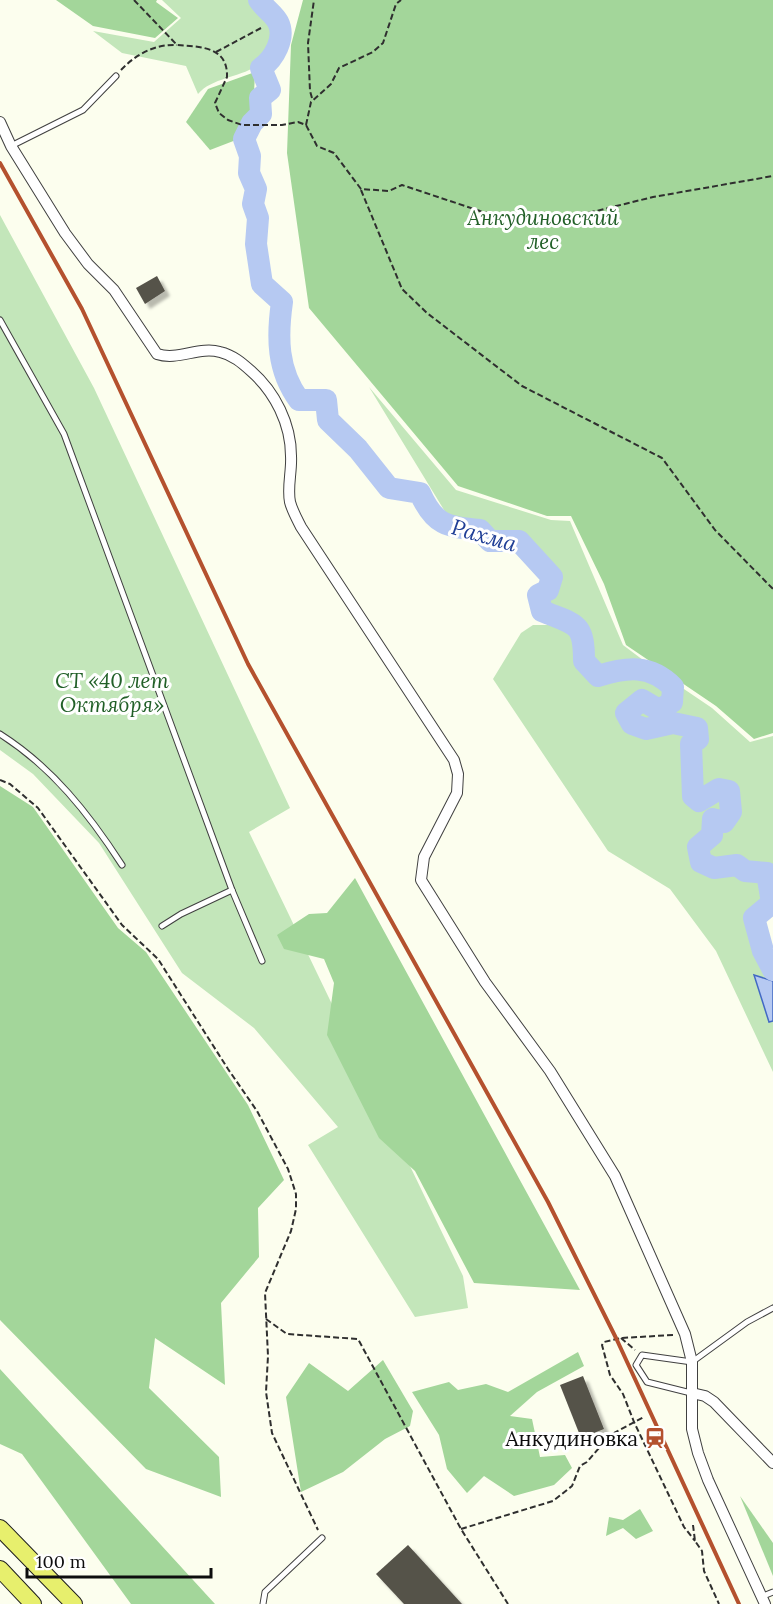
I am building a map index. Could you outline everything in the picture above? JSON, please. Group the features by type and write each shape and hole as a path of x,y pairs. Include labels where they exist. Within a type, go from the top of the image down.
{"main road":[{"path":"0,1527 74,1604"},
{"path":"0,1569 33,1604"}],"street":[{"path":"0,122 11,146 65,233 88,264 114,290 157,354 166,357 205,351 220,352 237,359 261,380 280,408 291,455 290,502 301,527 454,760 458,774 457,793 424,857 422,880 485,982 550,1071 615,1176 685,1334 692,1362 692,1429 698,1453 763,1600"},
{"path":"692,1393 705,1396 714,1402 773,1463"}],"lane":[{"path":"11,146 83,110 116,75"},
{"path":"0,320 64,434 232,890 262,961"},
{"path":"0,734 38,761 94,821 122,865"},
{"path":"162,926 181,914 232,890"},
{"path":"692,1393 647,1382 636,1365 642,1355 692,1362 747,1322 773,1308"},
{"path":"263,1604 265,1592 321,1538"},
{"path":"763,1600 773,1592"}],"path":[{"path":"134,0 177,45"},
{"path":"313,99 310,91 309,43 314,0"},
{"path":"306,125 313,99 331,84 339,68 374,52 383,44 396,0"},
{"path":"396,4 401,0"},
{"path":"216,51 261,28"},
{"path":"116,75 128,62 149,49 162,45 209,48 216,51 228,71 217,93 215,103 219,113 228,120 248,124 282,125 298,122 306,125 317,146 334,153 361,189 402,289 427,313 522,386 662,458 715,530 773,590"},
{"path":"361,189 389,191 402,185 480,211 535,225 653,197 773,176"},
{"path":"0,780 10,784 38,808 122,925 158,959 228,1070 257,1111 288,1169 296,1194 296,1209 291,1231 269,1277 265,1293 266,1392 272,1433 321,1538"},
{"path":"265,1318 287,1334 358,1339 461,1529 508,1604"},
{"path":"685,1334 621,1338 607,1341 602,1345 610,1375 623,1394 684,1527 702,1551 704,1570 719,1604"},
{"path":"621,1338 642,1355"},
{"path":"461,1529 553,1501 572,1486 580,1466 587,1462 610,1435 644,1417"},
{"path":"693,1525 695,1541"}],"green space":[{"path":"56,0 157,0 156,2 178,18 155,38 93,26"},
{"path":"162,0 254,0 275,25 268,53 254,67 215,82 198,94 186,66 122,53 93,31 154,42 181,18"},
{"name":"Анкудиновский лес","path":"303,0 773,0 773,733 754,739 716,706 626,645 604,584 571,516 547,516 458,486 309,308 287,153 291,45"},
{"path":"255,72 253,114 236,140 210,150 186,122 208,89"},
{"name":"СТ «40 лет Октября»","path":"0,215 94,388 290,808 249,832 463,1276 468,1308 415,1317 308,1145 338,1127 254,1028 182,973 99,843 33,774 0,750"},
{"path":"369,387 456,490 551,520 570,521 623,645 655,669 619,663 598,669 589,658 588,633 576,619 548,608 543,597 552,592 557,576 521,536 492,536 481,526 452,523"},
{"path":"533,625 567,625 579,639 579,665 597,683 629,673 661,683 665,697 656,702 641,694 620,712 636,731 644,734 668,731 690,736 686,741 689,797 700,806 723,797 720,815 709,816 706,831 694,845 696,860 705,870 736,870 745,876 764,879 765,903 749,917 773,976 773,1072 716,951 670,889 608,851 493,679 521,633"},
{"path":"681,687 712,708 750,742 773,736 773,885 768,869 736,860 710,861 705,848 715,838 716,827 728,827 735,815 734,789 724,784 699,792 696,747 703,741 702,727 681,718 649,722 639,717 643,709 663,716 679,703"},
{"path":"0,786 33,807 118,928 146,952 248,1105 284,1180 258,1208 259,1257 221,1303 225,1385 155,1338 149,1388 219,1457 221,1497 146,1469 0,1320"},
{"path":"355,878 580,1290 474,1283 415,1171 379,1138 327,1035 334,983 324,959 284,949 277,935 309,914 327,913"},
{"path":"578,1352 584,1366 537,1392 510,1416 532,1419 540,1457 565,1455 572,1468 554,1485 514,1496 484,1476 467,1493 447,1469 439,1435 412,1392 449,1382 458,1390 486,1384 508,1392"},
{"path":"383,1360 413,1411 410,1426 385,1439 343,1472 301,1492 286,1397 309,1363 348,1391"},
{"path":"0,1369 215,1604 131,1604 22,1454 0,1444"},
{"path":"740,1496 773,1543 773,1576"},
{"path":"640,1509 653,1531 636,1539 623,1528 606,1536 609,1517 623,1520"}],"water":[{"path":"754,975 773,981 773,1021 769,1022"}],"building":[{"path":"157,276 165,291 145,304 136,288"},
{"path":"583,1376 604,1429 581,1438 560,1385"},
{"path":"408,1545 462,1604 404,1604 376,1574"}],"waterway":[{"name":"Рахма","path":"259,0 278,22 281,35 274,54 261,68 270,90 260,98 261,114 252,123 244,139 250,156 249,173 256,189 253,204 258,218 256,244 262,284 282,302 279,328 280,353 286,377 292,389 299,400 326,400 328,420 358,449 389,488 420,493 436,518 450,525 480,530 490,541 519,541 552,577 548,590 538,595 542,611 576,627 582,639 584,661 598,676 628,669 647,671 656,674 673,687 672,702 659,710 642,700 626,713 632,724 646,729 673,723 697,728 698,739 691,744 693,796 699,801 719,789 729,791 731,812 724,822 713,819 712,835 698,847 701,862 714,868 737,865 745,871 767,873 772,903 754,918 763,951 773,970"}],"railway":[{"path":"0,163 82,309 248,664 548,1202 616,1338 739,1604"}],"place":[{"name":"Анкудиновка","path":"655,1438"}]}
